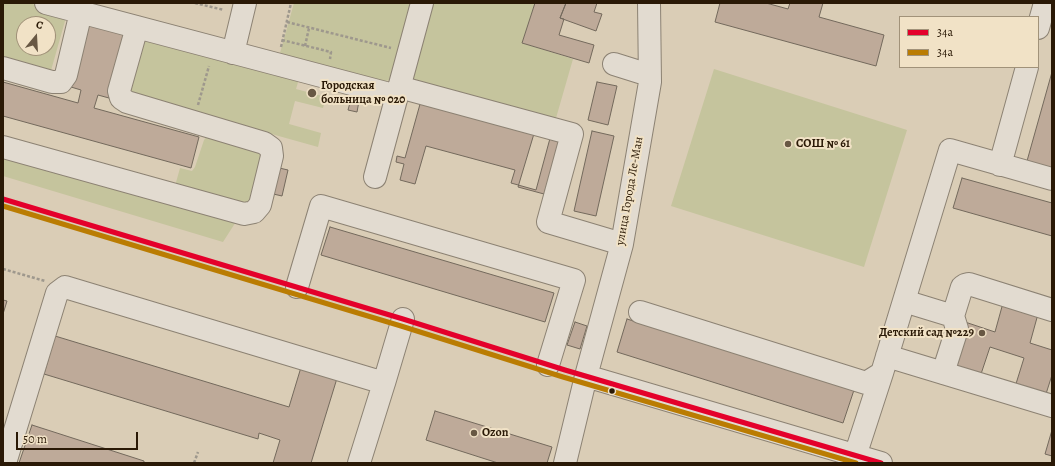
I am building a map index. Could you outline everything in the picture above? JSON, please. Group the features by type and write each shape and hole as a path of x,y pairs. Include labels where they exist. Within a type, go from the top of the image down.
{"street":[{"path":"46,3 325,77 398,91 572,134 548,222 622,244"},
{"path":"375,177 422,3"},
{"name":"улица Города Ле-Ман","path":"565,463 586,376 622,244 650,82 649,3"},
{"path":"1039,24 1045,3"},
{"path":"233,53 244,9"},
{"path":"3,68 52,82 61,82 66,75 81,12"},
{"path":"3,147 244,214 254,212 260,205 272,156 271,148 264,143 127,102 121,98 119,91 137,27"},
{"path":"614,64 650,75"},
{"path":"1000,164 1027,68"},
{"path":"855,456 950,150 1052,179"},
{"path":"297,287 321,206 574,280 548,365"},
{"path":"943,373 957,329 953,316 962,287 965,285 969,284 1052,310"},
{"path":"5,463 57,293 65,287 384,383"},
{"path":"904,301 953,316"},
{"path":"640,312 866,383 884,365"},
{"path":"359,463 403,320"},
{"path":"884,365 943,373 1052,406"},
{"path":"586,376 881,463"}],"path":[{"path":"195,3 244,9"},
{"path":"276,64 291,3"},
{"path":"287,22 409,52"},
{"path":"305,46 309,28"},
{"path":"282,40 331,52 325,77"},
{"path":"3,269 65,287"},
{"path":"194,463 198,452"}],"green space":[{"path":"3,3 29,3 67,14 56,53 56,16 16,16 16,56 55,56 50,74 3,61"},
{"path":"294,3 414,3 390,80 381,82 280,53"},
{"path":"427,3 535,3 522,43 573,59 554,125 410,85"},
{"path":"142,31 302,69 296,89 326,97 323,108 295,101 289,124 321,133 318,147 125,93"},
{"path":"714,69 907,130 864,267 671,206"},
{"path":"208,135 258,151 261,154 262,160 251,199 244,204 175,186 180,168 192,171 195,167 204,140"},
{"path":"3,151 239,217 223,242 3,176"}],"building":[{"path":"535,3 566,3 560,18 564,19 559,35 594,45 589,63 522,43"},
{"path":"566,3 597,3 594,12 602,14 596,31 560,18"},
{"path":"720,3 766,3 788,9 790,3 823,3 819,17 884,35 876,66 715,22"},
{"path":"88,25 126,35 109,98 98,95 94,108 199,137 191,168 3,116 3,82 78,103 81,90 71,87"},
{"path":"1052,72 1052,168 1027,161"},
{"path":"597,82 617,86 608,125 588,120"},
{"path":"422,97 552,131 536,190 511,183 515,170 426,146 415,184 400,180 404,164 396,162 397,156 405,158"},
{"path":"351,99 359,101 357,112 348,110"},
{"path":"536,127 562,135 544,194 518,187"},
{"path":"592,131 614,136 596,216 574,211"},
{"path":"275,167 288,170 282,196 269,193"},
{"path":"962,178 1052,203 1052,236 953,208"},
{"path":"330,227 554,293 545,322 321,255"},
{"path":"3,300 7,301 3,314"},
{"path":"1003,303 1038,314 1030,343 1052,350 1052,375 1045,397 1015,387 1024,358 990,347 980,377 951,367 965,322 995,332"},
{"path":"627,319 854,390 843,423 617,352"},
{"path":"575,322 587,326 580,349 567,345"},
{"path":"55,336 289,407 302,364 338,375 311,463 273,463 280,440 259,433 258,439 44,374"},
{"path":"435,411 552,447 547,463 498,463 426,440"},
{"path":"32,425 144,461 144,463 19,463"},
{"path":"1052,430 1052,456 1045,454"}],"transit line":[{"name":"34а","path":"3,199 403,319 565,370 881,463"},
{"name":"34a","path":"3,206 401,326 563,377 856,463"}],"place":[{"name":"Городская больница № 020","path":"312,93"},
{"name":"СОШ № 61","path":"788,144"},
{"name":"Детский сад №229","path":"982,333"},
{"name":"Ozon","path":"474,433"}]}
